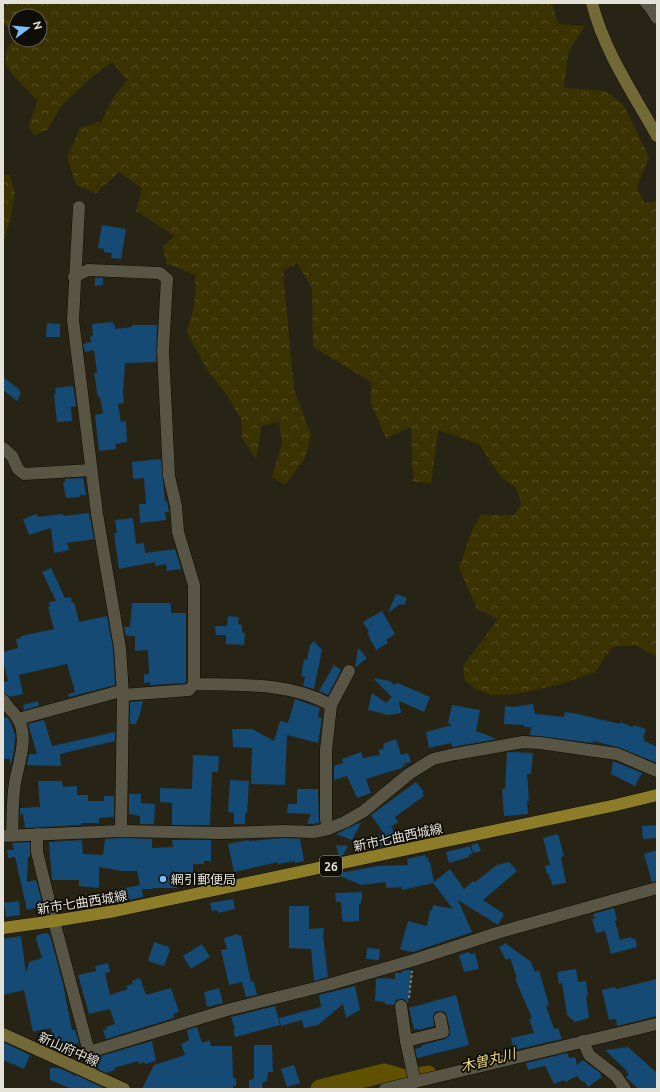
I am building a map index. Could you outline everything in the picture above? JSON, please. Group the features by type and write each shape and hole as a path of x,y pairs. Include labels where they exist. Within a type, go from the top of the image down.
{"main road":[{"name":"新市七曲西城線","path":"3,928 115,911 657,795"}],"street":[{"path":"592,3 609,52 657,136"},
{"path":"646,3 657,18"},
{"path":"79,208 74,277 73,320 97,514 120,648 123,695 121,831"},
{"path":"18,719 117,692 123,695 190,690 194,684 194,585 178,532 176,506 169,476 163,351 166,279 160,273 88,270 74,277"},
{"path":"3,448 12,456 18,469 24,474 91,470"},
{"path":"328,829 326,819 326,750 331,704 349,671"},
{"path":"194,684 281,688 320,699 331,704"},
{"path":"3,700 18,719 22,734 22,751 15,783 7,835 121,831 222,833 284,831 313,832 328,829 345,822 364,810 409,774 433,759 523,742 617,754 657,771"},
{"path":"37,834 37,852 89,1052 91,1066 89,1072"},
{"path":"89,1052 227,1010 331,984 414,960 500,932 657,888"},
{"path":"405,1002 406,1041 415,1082"},
{"path":"406,1041 442,1032 440,1018"},
{"path":"385,1089 657,1024"},
{"name":"新山府中線","path":"3,1034 124,1089"},
{"path":"583,1042 589,1055 616,1076 625,1089"}],"path":[{"path":"405,1002 414,960"}],"green space":[{"path":"6,3 552,3 558,24 585,26 568,53 564,88 605,91 623,104 649,157 637,188 645,203 657,201 657,657 635,645 612,647 595,672 561,684 517,694 490,695 476,689 465,681 463,666 498,619 477,609 459,568 472,530 481,515 514,515 521,504 517,489 500,476 479,444 438,430 431,484 413,481 411,427 386,438 371,404 371,382 313,347 312,288 297,263 283,271 294,389 311,435 305,458 285,485 272,477 282,443 279,422 262,425 256,459 242,438 241,419 225,392 208,372 187,332 194,304 195,275 166,263 163,246 175,236 136,211 142,188 119,172 96,193 76,185 67,157 80,128 102,121 113,98 127,80 112,62 91,78 62,105 47,130 34,135 28,126 38,101 17,80 5,64 8,47 48,48 48,8 8,8 8,28 3,23 3,11"},
{"path":"3,175 10,175 15,193 10,220 3,243"}],"building":[{"path":"102,225 126,229 121,259 111,258 112,253 104,252 104,249 98,248"},
{"path":"95,278 103,278 103,285 95,286"},
{"path":"113,322 115,329 132,327 132,325 157,325 156,362 125,363 123,393 124,403 118,404 121,422 126,421 127,442 115,444 116,449 99,451 95,415 103,413 100,397 98,397 94,373 97,373 94,350 85,352 83,344 91,342 90,337 93,335 92,324"},
{"path":"47,323 60,324 60,337 46,337"},
{"path":"3,377 20,390 19,392 21,393 17,401 3,390"},
{"path":"73,386 76,406 71,407 72,421 57,422 54,394 56,393 55,388"},
{"path":"161,459 165,502 167,501 169,512 165,512 166,520 140,523 139,504 146,504 144,478 133,479 132,462"},
{"path":"83,478 86,495 66,498 63,483 65,482 65,479"},
{"path":"89,513 94,539 67,543 69,550 54,553 51,528 29,535 23,519 37,514 38,517"},
{"path":"133,518 136,544 144,543 145,553 175,549 181,569 167,571 166,564 155,566 155,562 119,569 114,533 117,533 115,520"},
{"path":"51,568 65,598 71,597 72,603 74,602 79,622 107,616 113,649 115,685 69,697 68,694 75,692 67,664 19,675 23,694 10,697 4,693 3,688 3,682 8,681 3,661 3,652 18,648 16,639 21,638 21,636 54,629 48,607 50,606 49,602 56,601 42,572"},
{"path":"396,594 407,598 404,605 400,604 388,613"},
{"path":"132,603 170,603 171,613 186,613 185,683 150,685 150,682 144,683 144,674 149,674 148,650 135,651 135,636 126,636 124,627 130,627"},
{"path":"382,611 395,634 386,640 388,643 376,650 367,633 369,632 363,622"},
{"path":"228,616 239,617 238,624 242,625 242,632 245,633 244,645 226,644 226,635 216,635 215,626 227,626"},
{"path":"314,641 322,650 314,689 303,686 305,677 301,676 304,659 307,660 310,645"},
{"path":"358,648 367,658 355,667"},
{"path":"334,665 341,670 328,695 319,691"},
{"path":"373,678 390,681 394,685 398,683 430,697 424,712 399,701 401,713 389,715 368,710 372,693 386,703 392,697"},
{"path":"295,699 320,708 318,717 322,718 318,743 287,735 285,785 251,784 252,748 233,747 232,729 252,729 274,741 280,721 288,723"},
{"path":"38,701 39,706 24,710 23,705"},
{"path":"143,701 136,724 130,724 130,702"},
{"path":"533,704 535,714 564,717 565,712 573,713 620,724 620,722 633,727 634,725 646,729 643,738 645,739 644,741 657,747 657,763 618,747 593,741 593,743 530,735 531,727 524,727 524,725 504,724 505,706 514,707"},
{"path":"452,705 480,710 476,731 497,739 452,747 451,743 429,748 426,732 452,725 448,723"},
{"path":"7,717 11,723 15,735 11,764 10,759 3,759 3,718"},
{"path":"44,720 52,746 115,732 115,741 60,754 61,766 27,765 29,754 37,754 28,724"},
{"path":"396,739 401,755 408,753 411,762 404,764 405,766 401,767 402,768 366,779 371,793 357,798 347,776 334,780 334,766 343,763 342,759 361,752 363,758 380,755 378,750 384,748 383,744"},
{"path":"507,752 533,753 531,774 527,774 529,801 527,801 528,814 504,816 502,789 505,789"},
{"path":"193,755 219,756 218,772 212,772 210,825 172,825 172,803 160,802 160,788 192,789"},
{"path":"613,761 642,773 635,786 611,774"},
{"path":"230,780 249,781 245,824 234,824 234,813 228,812"},
{"path":"38,781 62,781 63,787 77,786 77,795 88,795 88,801 104,801 104,796 114,796 114,817 99,818 99,823 81,823 81,825 25,828 23,814 20,815 20,808 40,807"},
{"path":"416,782 424,792 422,793 424,796 395,817 398,822 391,827 395,832 388,837 390,839 381,846 375,838 383,832 371,815"},
{"path":"297,789 318,789 319,823 307,823 311,814 287,813 288,804 297,804"},
{"path":"129,794 141,794 141,803 155,804 154,824 140,824 140,816 129,814"},
{"path":"361,823 352,840 336,834 356,824"},
{"path":"657,825 657,838 643,839 642,826"},
{"path":"558,834 564,856 561,857 566,883 552,885 545,866 550,865 543,838"},
{"path":"284,838 300,839 304,861 278,864 278,862 234,872 228,844 248,840"},
{"path":"105,839 152,839 152,848 173,847 172,840 211,840 211,861 204,861 204,864 193,864 193,884 177,884 177,888 142,889 143,897 110,904 107,892 140,885 137,871 121,871 99,867 99,888 79,886 79,880 52,880 49,842 82,840 83,854 103,855"},
{"path":"30,842 27,882 36,880 43,906 27,910 15,857 8,858 7,850 14,850 12,843"},
{"path":"478,843 481,851 473,853 471,845"},
{"path":"336,845 348,846 343,855 339,856"},
{"path":"470,846 472,854 469,855 469,857 449,863 446,852"},
{"path":"657,850 657,881 652,882 644,854"},
{"path":"425,855 430,862 434,882 450,869 464,889 497,865 509,862 517,871 483,900 504,914 498,925 458,900 472,932 413,952 402,950 400,949 408,921 427,926 430,910 432,911 433,905 453,909 433,883 402,890 402,887 386,888 386,882 361,885 335,874 377,866 408,865 407,859"},
{"path":"362,892 361,904 359,904 359,921 343,922 341,902 336,902 335,893"},
{"path":"233,899 235,909 218,913 217,910 212,911 210,903"},
{"path":"19,901 20,915 6,917 4,903"},
{"path":"289,906 309,906 309,929 324,928 323,936 328,977 314,981 311,949 289,948"},
{"path":"614,908 617,920 615,921 620,940 631,937 632,939 635,938 637,947 611,954 605,931 596,933 592,919 595,919 593,914"},
{"path":"46,933 50,935 63,984 72,1030 75,1030 79,1043 55,1048 51,1028 33,1032 24,990 3,995 3,939 21,936 26,973 29,962 42,958 36,939 37,935"},
{"path":"238,934 239,936 241,935 251,982 254,982 257,995 246,997 242,982 229,985 221,950 227,949 224,938"},
{"path":"154,942 169,947 170,950 164,966 148,961"},
{"path":"504,942 531,962 535,972 539,970 549,1005 546,1006 554,1029 558,1028 562,1039 514,1050 511,1038 534,1033 529,1019 532,1018 515,979 517,978 510,958 506,960 499,947 505,944"},
{"path":"202,944 210,957 191,969 183,956"},
{"path":"367,948 380,949 379,960 366,959"},
{"path":"469,952 470,954 475,953 479,969 464,972 459,955"},
{"path":"108,963 110,972 105,973 110,995 128,989 126,986 133,984 132,981 140,978 146,995 171,988 179,1012 173,1014 174,1018 106,1039 103,1030 107,1029 106,1027 115,1024 110,1009 89,1014 78,975 96,971 95,966"},
{"path":"576,969 578,982 586,981 588,996 586,996 589,1018 575,1022 567,1015 562,983 559,984 557,972"},
{"path":"411,970 408,1004 404,999 396,1000 394,1005 375,1001 376,979 395,979 395,973 402,973 402,971"},
{"path":"657,979 657,1016 617,1026 616,1019 609,1020 602,990 615,987 616,989"},
{"path":"355,986 360,1010 346,1018 343,1004 318,1025 304,1028 302,1020 281,1026 279,1018 321,1007 319,995"},
{"path":"219,988 223,1003 207,1007 204,992"},
{"path":"456,995 469,1045 417,1058 415,1049 422,1047 422,1045 445,1039 450,1035 450,1030 446,1013 443,1011 435,1012 433,1016 434,1026 418,1030 414,1029 409,1008"},
{"path":"275,1006 280,1025 235,1037 233,1029 235,1029 231,1017"},
{"path":"197,1027 202,1043 210,1040 211,1046 232,1046 233,1078 236,1078 236,1086 233,1086 233,1089 142,1089 154,1065 185,1055 181,1044 189,1040 187,1030"},
{"path":"152,1041 156,1061 139,1064 138,1061 114,1068 115,1070 106,1073 98,1069 97,1057"},
{"path":"3,1042 30,1055 24,1069 3,1060"},
{"path":"254,1045 272,1045 273,1072 268,1072 267,1081 263,1082 262,1089 249,1089 249,1080 254,1079"},
{"path":"628,1047 657,1073 657,1089 638,1089 626,1077 629,1074 626,1072 627,1071 605,1050"},
{"path":"567,1053 569,1058 575,1057 577,1065 583,1060 599,1072 602,1077 588,1087 584,1081 582,1082 577,1076 565,1082 564,1080 554,1084 545,1066 528,1070 526,1063"},
{"path":"294,1065 300,1083 287,1087 281,1069"},
{"path":"50,1068 59,1068 73,1074 73,1076 76,1075 106,1089 72,1089 50,1080"}],"waterway":[{"name":"木曽丸川","path":"320,1089 384,1073 405,1079 428,1075"}],"place":[{"name":"網引郵便局","path":"163,879"}]}
